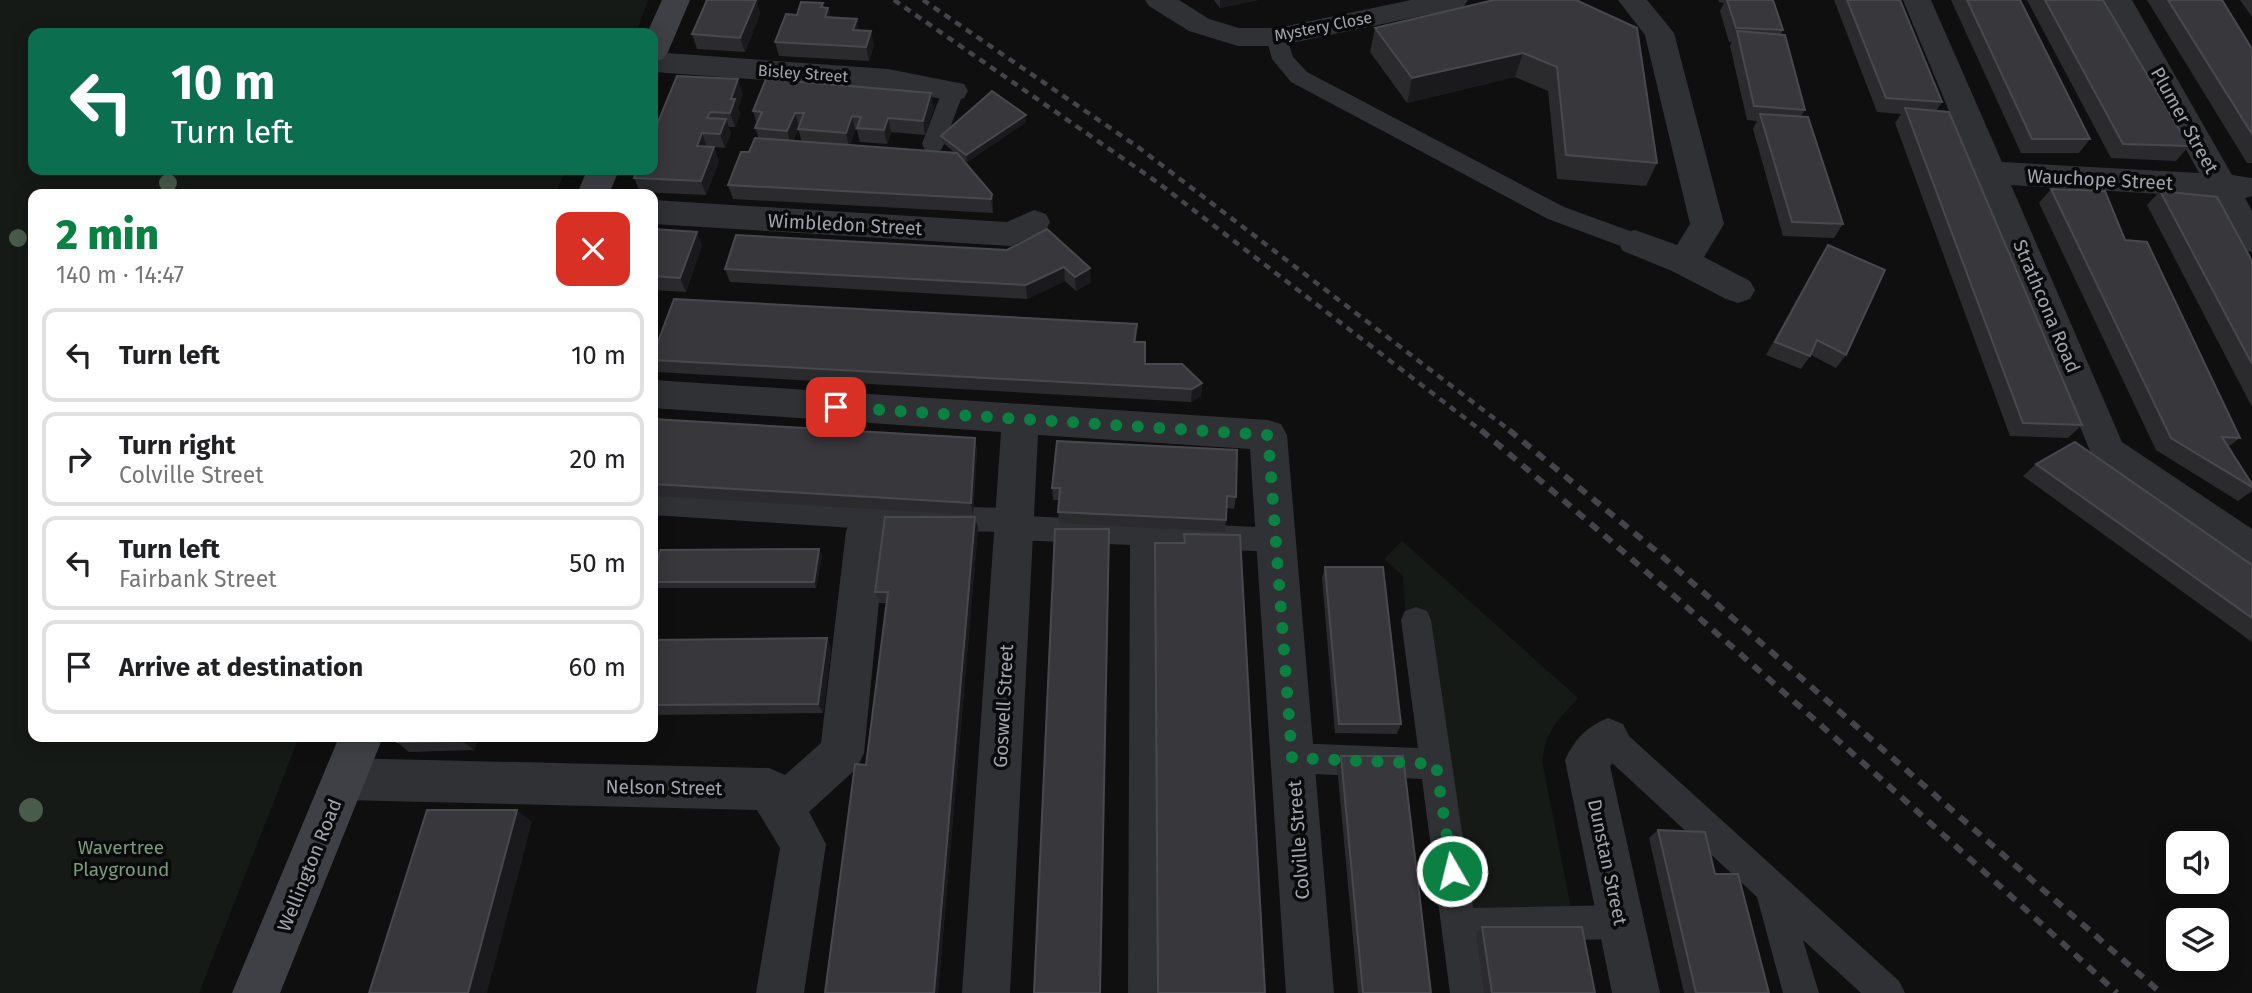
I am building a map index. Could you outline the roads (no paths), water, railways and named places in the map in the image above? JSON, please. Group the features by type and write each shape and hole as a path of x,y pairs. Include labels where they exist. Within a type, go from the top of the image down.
{"main road":[{"path":"658,40 676,0"},
{"name":"Wellington Road","path":"256,993 359,742"}],"street":[{"name":"Mystery Close","path":"1158,0 1199,25 1238,37 1277,37 1454,0"},
{"path":"1632,0 1659,33 1707,224 1684,262"},
{"name":"Strathcona Road","path":"1917,0 2108,452 2252,551"},
{"name":"Plumer Street","path":"2118,0 2237,187 2252,240"},
{"name":"Bisley Street","path":"658,62 888,79 953,90"},
{"name":"Wauchope Street","path":"1991,173 2237,187"},
{"name":"Wimbledon Street","path":"658,212 1012,234 1034,222"},
{"path":"1635,242 1684,262 1738,290"},
{"path":"658,394 1020,419"},
{"name":"Colville Street","path":"1020,419 1268,435 1310,993"},
{"name":"Goswell Street","path":"986,993 1020,419"},
{"path":"781,808 842,753 867,524"},
{"name":"Dunstan Street","path":"1608,738 1587,760 1636,993"},
{"name":"Nelson Street","path":"344,779 769,789 803,844 780,993"}],"lane":[{"path":"1277,37 1283,60 1299,78 1556,213 1635,242"},
{"path":"933,144 953,90"},
{"path":"658,503 867,524 1014,524 1276,540"},
{"path":"1144,534 1146,993"},
{"path":"1416,620 1468,993"},
{"path":"1608,738 1887,993"},
{"path":"1292,758 1436,764"},
{"path":"1771,885 1801,993"},
{"path":"1459,925 1621,922"}],"railway":[{"path":"894,0 1157,182 1483,432"},
{"path":"923,0 1138,147 1512,432"},
{"path":"1481,430 1802,708 2117,993"},
{"path":"1509,430 1655,550 2161,993"}],"park label":[{"name":"Wavertree Playground","path":"121,858"}]}
